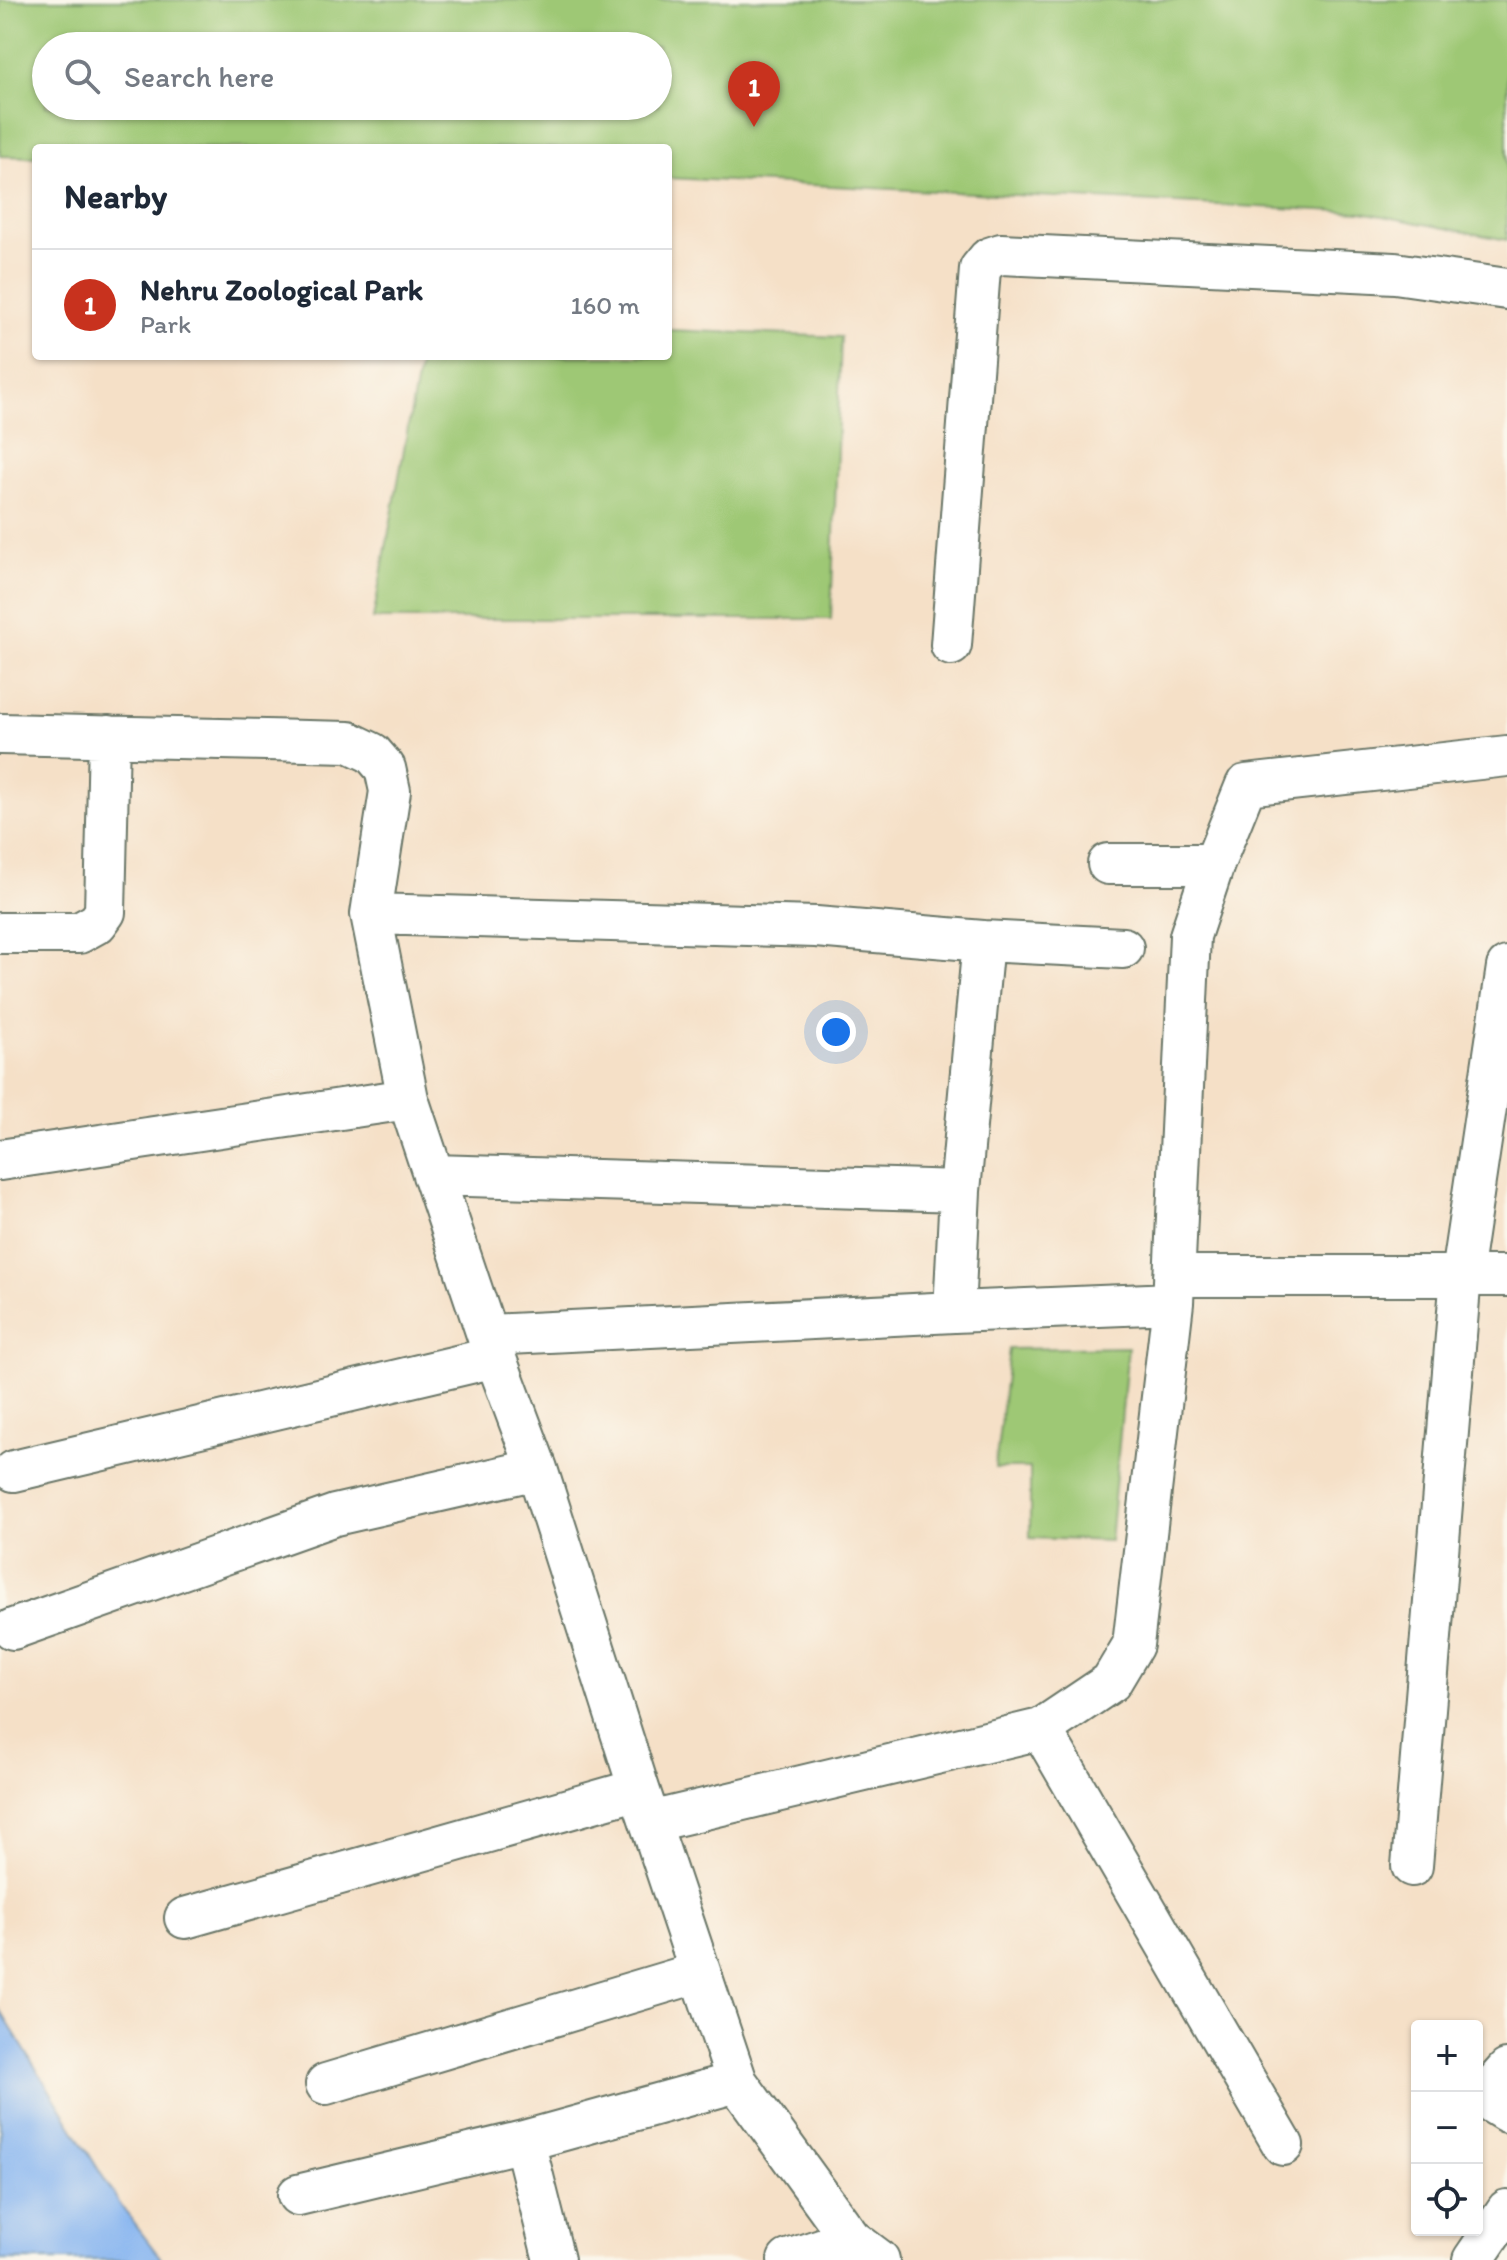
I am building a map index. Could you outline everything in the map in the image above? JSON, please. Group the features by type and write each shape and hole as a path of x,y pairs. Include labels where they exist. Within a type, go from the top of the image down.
{"street":[{"path":"951,645 980,269 989,258 1001,254 1395,273 1507,289"},
{"path":"0,734 349,742 372,753 385,768 390,791 371,914 408,1099 491,1346 537,1469 737,2082 865,2250 788,2260"},
{"path":"0,933 79,933 97,923 105,912 109,736"},
{"path":"185,1918 645,1805 1041,1729 1111,1682 1133,1645 1174,1289 1190,936 1214,864 1246,785 1507,756"},
{"path":"1108,864 1214,864"},
{"path":"371,914 816,927 983,941 1123,948"},
{"path":"954,1312 960,1191 983,941"},
{"path":"1412,1866 1461,1275 1507,967"},
{"path":"0,1160 408,1099"},
{"path":"433,1175 960,1191"},
{"path":"14,1471 491,1346 954,1312 1174,1289 1461,1275 1507,1276"},
{"path":"13,1629 335,1515 537,1469"},
{"path":"1041,1729 1283,2145"},
{"path":"326,2084 700,1972"},
{"path":"1507,2070 1494,2084 1492,2094 1494,2104 1507,2112"},
{"path":"298,2195 524,2141 737,2082"},
{"path":"524,2141 554,2260"},
{"path":"1473,2260 1507,2210"}],"green space":[{"path":"0,0 1507,0 1507,240 1362,212 672,178 672,144 32,144 32,157 0,156"},
{"path":"672,330 841,337 831,619 373,619 420,360 672,360"},
{"path":"1128,1347 1110,1541 1030,1538 1030,1468 995,1468 1009,1349"}],"water":[{"path":"0,2010 121,2206 162,2260 0,2260"}],"place":[{"name":"Nehru Zoological Park","path":"754,127"}]}
